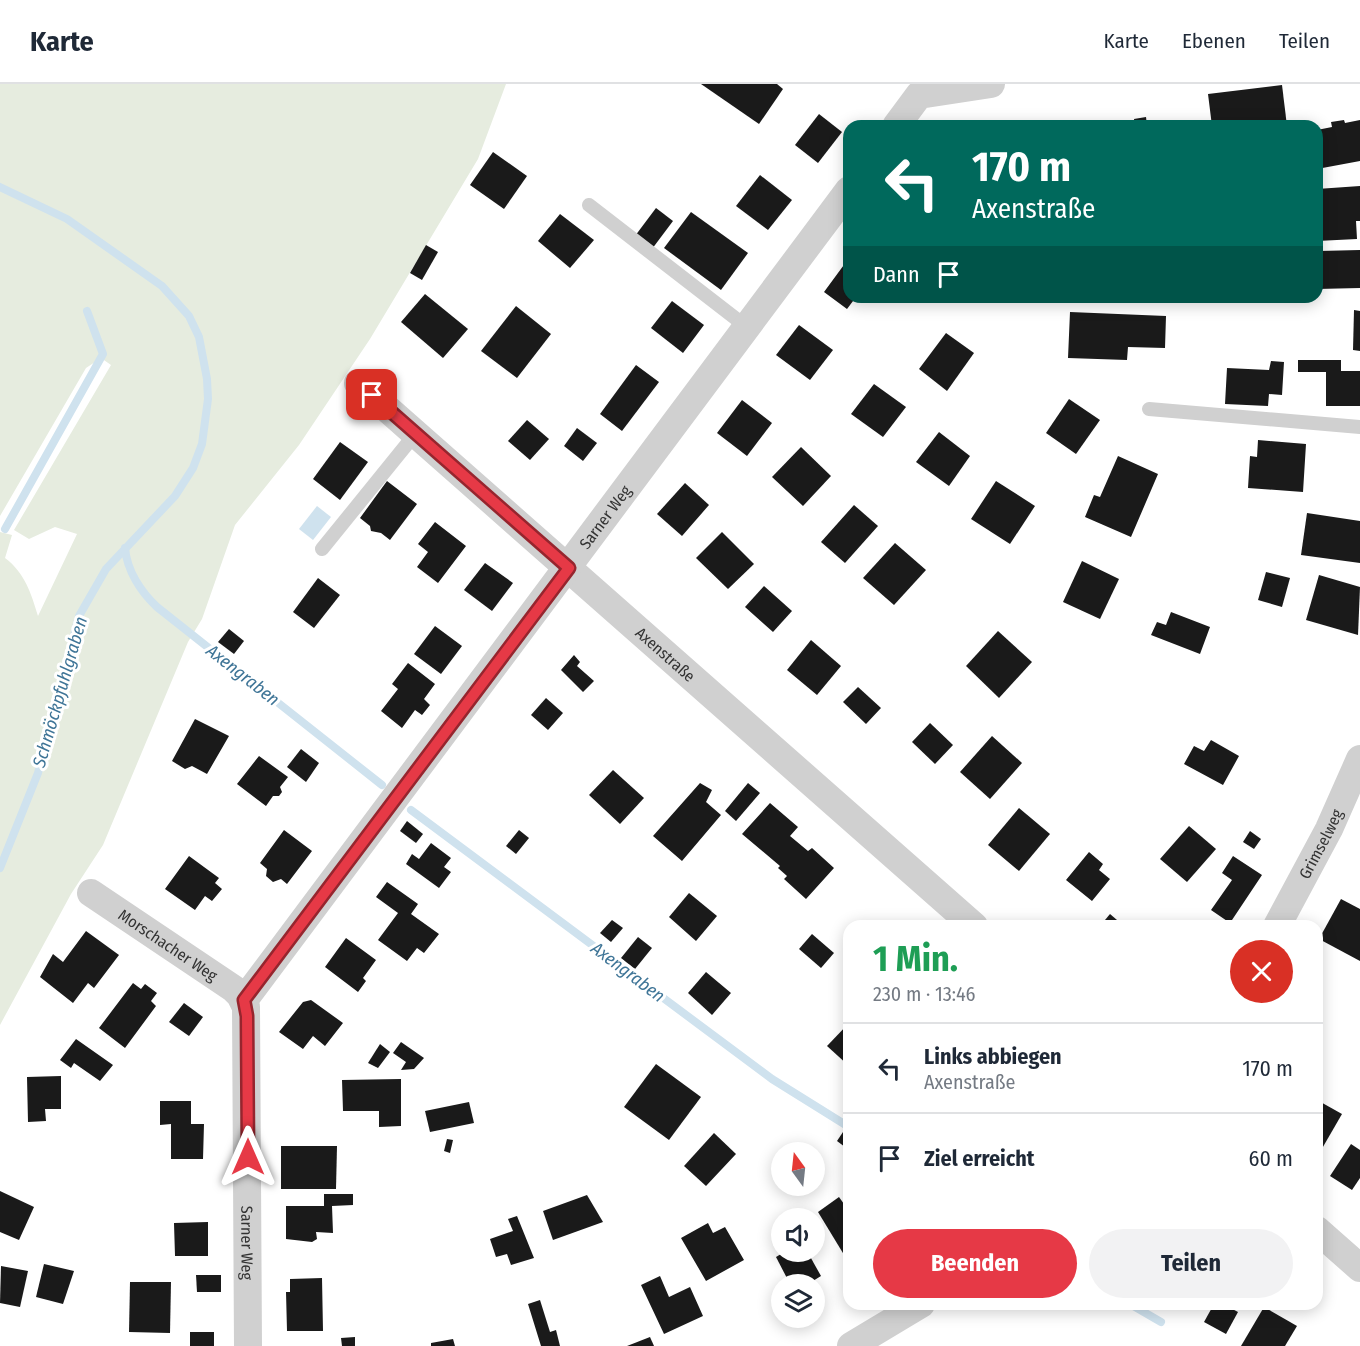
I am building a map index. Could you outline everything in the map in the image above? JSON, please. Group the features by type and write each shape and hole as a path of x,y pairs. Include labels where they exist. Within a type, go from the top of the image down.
{"street":[{"path":"899,120 912,89 991,84"},
{"name":"Sarner Weg","path":"248,1346 247,1028 244,1000 569,568 843,198"},
{"name":"Axenstraße","path":"358,383 967,920"},
{"name":"Grimselweg","path":"1280,920 1329,829 1360,759"},
{"name":"Morschacher Weg","path":"91,893 234,989 244,1000"},
{"path":"1323,1235 1360,1268"},
{"path":"851,1346 911,1310"}],"lane":[{"path":"589,205 748,328"},
{"path":"1149,409 1360,427"},
{"path":"322,549 416,433"}],"shaded area":[{"path":"0,84 506,84 478,159 370,339 299,445 235,525 202,619 188,642 103,845 71,894 0,1025 0,532 12,535 5,558 18,570 30,591 38,616 77,534 55,527 29,539 14,530 111,365 101,358 86,368 0,516"}],"water":[{"path":"317,506 331,517 313,540 299,529"}],"building":[{"path":"701,84 777,84 783,89 759,124"},
{"path":"1282,85 1286,120 1211,120 1208,94"},
{"path":"819,114 842,132 818,163 795,145"},
{"path":"1146,117 1146,120 1134,120"},
{"path":"1344,120 1345,123 1360,120 1360,161 1323,168 1323,129 1332,127 1331,122"},
{"path":"493,152 527,176 504,209 470,185"},
{"path":"760,175 792,200 768,230 736,206"},
{"path":"1360,186 1360,221 1356,221 1357,239 1323,241 1323,189"},
{"path":"656,208 673,221 652,249 635,236"},
{"path":"691,212 748,253 721,290 664,248"},
{"path":"560,214 594,240 570,268 538,241"},
{"path":"426,245 438,252 422,280 410,273"},
{"path":"1360,250 1360,288 1323,289 1323,251"},
{"path":"843,266 843,303 852,303 847,309 824,292"},
{"path":"425,294 468,329 443,358 401,322"},
{"path":"672,301 704,325 683,353 651,328"},
{"path":"516,306 551,334 517,378 481,351"},
{"path":"1354,310 1360,311 1360,351 1353,350"},
{"path":"1070,312 1166,316 1165,348 1128,347 1127,360 1068,358"},
{"path":"799,325 833,350 810,380 776,355"},
{"path":"946,333 974,353 947,391 919,369"},
{"path":"1298,360 1341,360 1341,371 1360,371 1360,406 1326,406 1326,372 1298,372"},
{"path":"1271,361 1284,362 1282,395 1269,394 1268,406 1225,404 1227,368 1269,370"},
{"path":"636,365 659,382 622,431 600,414"},
{"path":"874,384 906,407 883,437 851,414"},
{"path":"1069,399 1100,420 1076,454 1046,433"},
{"path":"742,400 772,423 747,456 717,433"},
{"path":"527,420 549,439 530,460 508,441"},
{"path":"577,428 597,443 583,461 564,446"},
{"path":"939,432 970,456 949,486 916,462"},
{"path":"1258,440 1306,444 1303,492 1248,488 1250,456 1257,457"},
{"path":"340,442 368,462 340,500 313,479"},
{"path":"801,447 831,476 803,506 772,477"},
{"path":"1118,456 1158,474 1131,537 1085,517 1094,495 1100,497"},
{"path":"387,481 417,504 390,540 381,533 371,531 370,526 360,518"},
{"path":"996,481 1035,506 1010,544 971,519"},
{"path":"685,483 709,505 682,536 657,514"},
{"path":"854,505 878,526 845,563 821,542"},
{"path":"1307,513 1360,521 1360,563 1301,555"},
{"path":"435,522 466,546 438,583 417,567 428,552 418,544"},
{"path":"722,532 754,564 728,589 696,558"},
{"path":"895,543 926,570 894,605 863,578"},
{"path":"1082,561 1119,579 1100,619 1063,602"},
{"path":"485,563 513,583 492,611 464,590"},
{"path":"1266,572 1290,578 1282,607 1258,600"},
{"path":"1319,575 1360,587 1358,635 1306,620"},
{"path":"318,578 340,595 314,628 293,612"},
{"path":"764,586 792,611 773,632 745,607"},
{"path":"1171,612 1210,627 1200,654 1151,635 1157,622 1166,625"},
{"path":"435,626 462,646 441,674 414,654"},
{"path":"229,629 244,641 234,654 218,642"},
{"path":"998,631 1032,662 999,698 966,666"},
{"path":"811,640 841,666 817,695 787,670"},
{"path":"574,655 580,662 577,666 594,681 583,692 561,670"},
{"path":"408,663 435,684 424,699 430,705 422,715 415,710 402,728 381,711 398,689 392,684"},
{"path":"858,687 881,708 866,724 843,702"},
{"path":"546,698 563,713 548,730 531,715"},
{"path":"195,719 229,736 207,774 192,766 185,769 172,761"},
{"path":"930,723 953,745 935,764 912,742"},
{"path":"992,736 1022,763 990,799 960,772"},
{"path":"1211,740 1239,756 1223,785 1184,764 1194,746 1204,751"},
{"path":"301,749 319,763 306,782 287,767"},
{"path":"259,756 288,777 280,787 282,792 279,796 273,796 266,806 237,784"},
{"path":"613,770 644,798 620,824 589,795"},
{"path":"700,783 712,790 706,802 721,815 682,861 653,836"},
{"path":"748,783 760,793 736,821 725,811"},
{"path":"770,803 798,827 790,836 808,851 812,848 834,868 806,899 784,879 787,876 778,868 780,866 742,834"},
{"path":"1019,808 1050,834 1019,871 988,845"},
{"path":"407,821 423,834 416,843 400,831"},
{"path":"1189,826 1216,849 1187,882 1160,859"},
{"path":"284,830 312,851 287,884 281,879 273,882 266,876 267,869 260,863"},
{"path":"519,830 529,838 516,854 506,846"},
{"path":"1250,831 1261,839 1254,849 1243,842"},
{"path":"431,843 451,858 444,867 451,872 439,888 406,864 412,854 419,859"},
{"path":"1089,852 1103,864 1099,870 1110,879 1092,901 1066,880"},
{"path":"189,856 219,878 215,883 222,889 212,901 205,896 195,910 165,889"},
{"path":"1233,856 1262,875 1232,920 1226,920 1211,910 1232,880 1222,873"},
{"path":"387,882 418,904 411,914 439,934 424,953 417,948 407,961 378,940 398,913 376,897"},
{"path":"689,893 717,916 696,941 669,917"},
{"path":"1341,899 1360,909 1360,961 1323,941 1323,932"},
{"path":"1110,914 1117,920 1105,920"},
{"path":"612,920 623,928 611,942 600,933"},
{"path":"86,931 119,955 94,988 88,983 73,1003 40,977 53,954 63,962"},
{"path":"812,934 834,953 821,968 799,949"},
{"path":"638,937 652,948 635,969 621,958"},
{"path":"346,938 376,960 363,978 366,981 358,992 325,967"},
{"path":"706,972 731,993 712,1015 688,993"},
{"path":"133,983 141,989 145,984 157,993 151,1001 156,1006 125,1048 99,1028"},
{"path":"311,1000 343,1023 325,1046 313,1036 303,1049 279,1032 303,1002"},
{"path":"184,1003 203,1017 189,1036 169,1022"},
{"path":"843,1029 843,1061 827,1046"},
{"path":"76,1039 113,1065 100,1081 74,1063 71,1068 60,1060"},
{"path":"401,1042 424,1058 414,1069 401,1070 406,1062 393,1053"},
{"path":"380,1044 390,1052 378,1068 368,1063"},
{"path":"656,1064 701,1097 669,1140 624,1107"},
{"path":"61,1076 61,1109 45,1109 46,1121 28,1122 27,1077"},
{"path":"401,1079 401,1126 379,1127 379,1111 343,1111 342,1080"},
{"path":"160,1101 191,1101 191,1124 204,1124 203,1159 171,1159 171,1124 160,1125"},
{"path":"469,1102 474,1123 430,1132 425,1111"},
{"path":"1323,1103 1342,1114 1323,1147"},
{"path":"843,1132 843,1146 837,1141"},
{"path":"714,1133 736,1154 706,1186 684,1166"},
{"path":"447,1139 453,1140 450,1153 444,1151"},
{"path":"1351,1144 1360,1150 1360,1178 1352,1190 1330,1176"},
{"path":"281,1146 337,1146 336,1189 281,1189"},
{"path":"0,1191 34,1207 19,1240 0,1232"},
{"path":"324,1194 353,1194 353,1205 332,1206 333,1233 316,1232 317,1239 312,1242 286,1239 286,1206 324,1206"},
{"path":"587,1195 603,1222 553,1240 543,1211"},
{"path":"839,1197 843,1203 843,1253 825,1224 824,1208"},
{"path":"517,1216 534,1258 511,1265 507,1254 496,1257 490,1239 513,1231 508,1219"},
{"path":"208,1222 208,1256 175,1256 174,1223"},
{"path":"708,1223 713,1233 725,1227 744,1260 706,1281 681,1238"},
{"path":"779,1262 813,1262 820,1274 785,1274"},
{"path":"44,1264 74,1271 63,1304 36,1297"},
{"path":"1,1266 28,1271 20,1307 0,1303"},
{"path":"196,1275 221,1275 221,1292 197,1292"},
{"path":"660,1276 669,1297 690,1287 703,1316 664,1334 641,1285"},
{"path":"322,1278 323,1331 287,1331 286,1292 290,1292 290,1279"},
{"path":"130,1282 171,1282 170,1333 129,1332"},
{"path":"540,1300 550,1332 556,1330 560,1346 541,1346 528,1304"},
{"path":"1211,1310 1238,1312 1226,1334 1204,1322"},
{"path":"1262,1310 1269,1310 1297,1326 1285,1346 1241,1346"},
{"path":"190,1332 214,1332 214,1346 190,1346"},
{"path":"355,1337 355,1346 342,1346 341,1338"},
{"path":"650,1337 654,1346 627,1346"},
{"path":"453,1339 455,1346 431,1346 431,1343"}],"waterway":[{"name":"Schmöckpfuhlgraben","path":"0,187 67,219 162,286 189,316 199,337 207,379 208,399 202,444 193,468 175,496 106,569 79,616 38,773 0,868"},
{"path":"5,529 103,354 87,311"},
{"name":"Axengraben","path":"125,548 126,557 136,580 157,607 382,785"},
{"name":"Axengraben","path":"411,810 772,1079 843,1123"},
{"name":"Axengraben","path":"1140,1310 1161,1322"}],"route":[{"path":"248,1157 247,1016 244,1000 569,568 372,395"}]}
